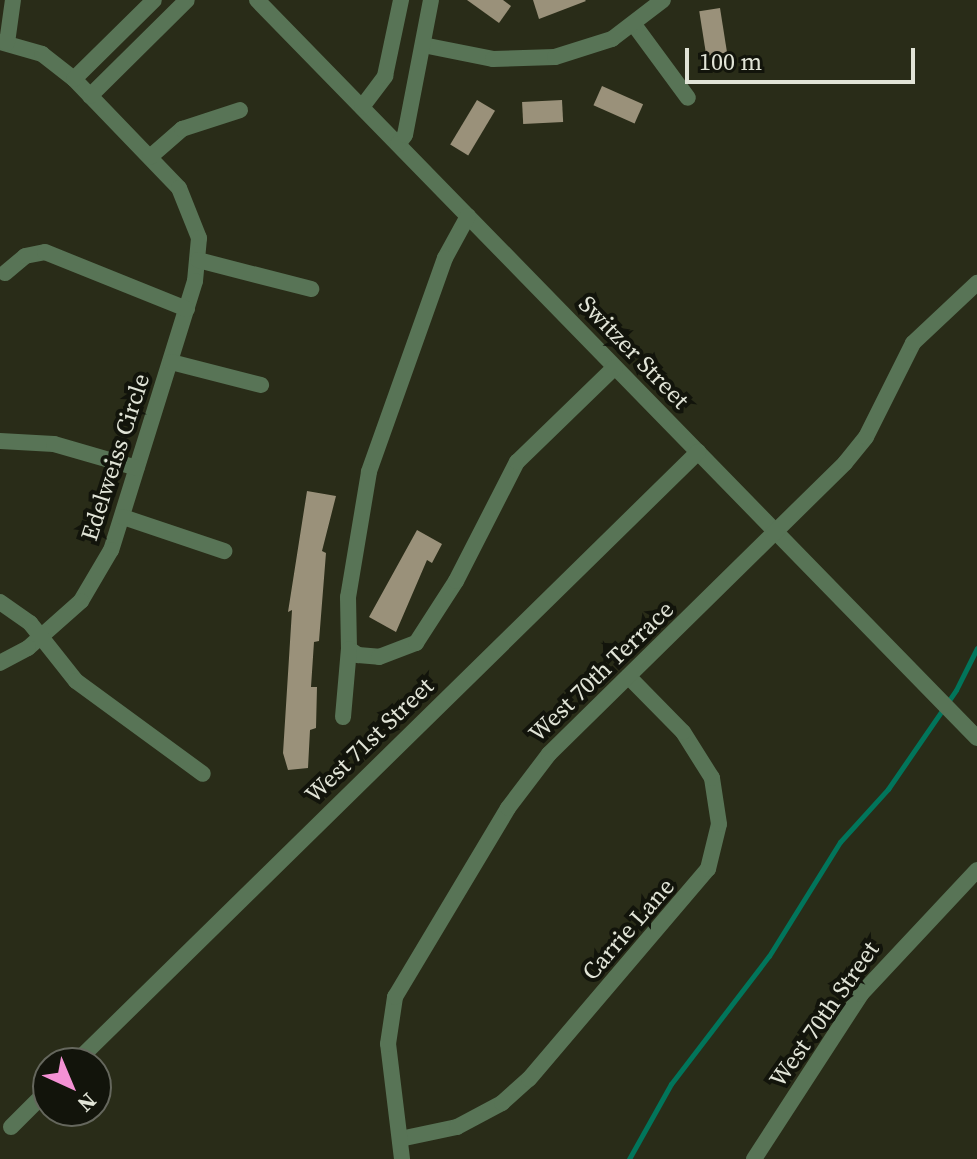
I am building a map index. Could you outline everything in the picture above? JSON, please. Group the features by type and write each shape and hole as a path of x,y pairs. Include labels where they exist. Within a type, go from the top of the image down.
{"street":[{"name":"Edelweiss Circle","path":"0,663 41,638 90,588 123,517 187,309 198,260 199,238 187,201 150,157 74,79 42,54 4,42 13,0"},
{"path":"74,79 154,0"},
{"path":"90,96 187,0"},
{"name":"Switzer Street","path":"257,0 977,738"},
{"path":"362,107 385,76 401,0"},
{"path":"398,144 405,135 431,0"},
{"path":"423,45 493,59 535,60 574,53 635,26 663,0"},
{"path":"635,26 688,98"},
{"path":"150,157 182,129 240,110"},
{"path":"343,717 349,649 348,597 369,472 445,258 468,216"},
{"path":"5,273 25,256 45,252 187,309"},
{"path":"198,260 311,289"},
{"name":"West 70th Terrace","path":"402,1159 388,1023 403,979 530,777 628,676 776,534 866,437 913,343 977,283"},
{"name":"Edelweiss Circle","path":"171,362 261,385"},
{"path":"349,649 379,657 416,643 456,581 517,462 615,367"},
{"path":"0,441 54,444 137,468"},
{"name":"West 71st Street","path":"91,1047 698,452"},
{"path":"123,517 224,551"},
{"path":"0,602 14,608 76,681 203,774"},
{"name":"Carrie Lane","path":"400,1139 457,1127 502,1103 539,1067 708,869 719,824 712,778 683,732 628,676"},
{"name":"West 70th Street","path":"754,1159 861,994 977,870"},
{"path":"11,1127 32,1106"}],"building":[{"path":"467,0 503,0 511,6 499,23"},
{"path":"533,0 585,0 586,1 539,19"},
{"path":"720,8 727,52 706,56 699,11"},
{"path":"602,86 643,104 635,123 593,105"},
{"path":"477,100 495,111 468,155 450,145"},
{"path":"562,100 563,122 523,124 522,102"},
{"path":"307,491 336,496 322,551 326,553 319,641 314,642 311,687 317,687 316,728 310,730 308,768 288,770 283,753 292,610 288,612"},
{"path":"417,530 442,544 432,563 427,560 396,632 369,617"}],"waterway":[{"path":"629,1159 671,1084 769,956 840,842 888,789 956,690 977,648"}]}
